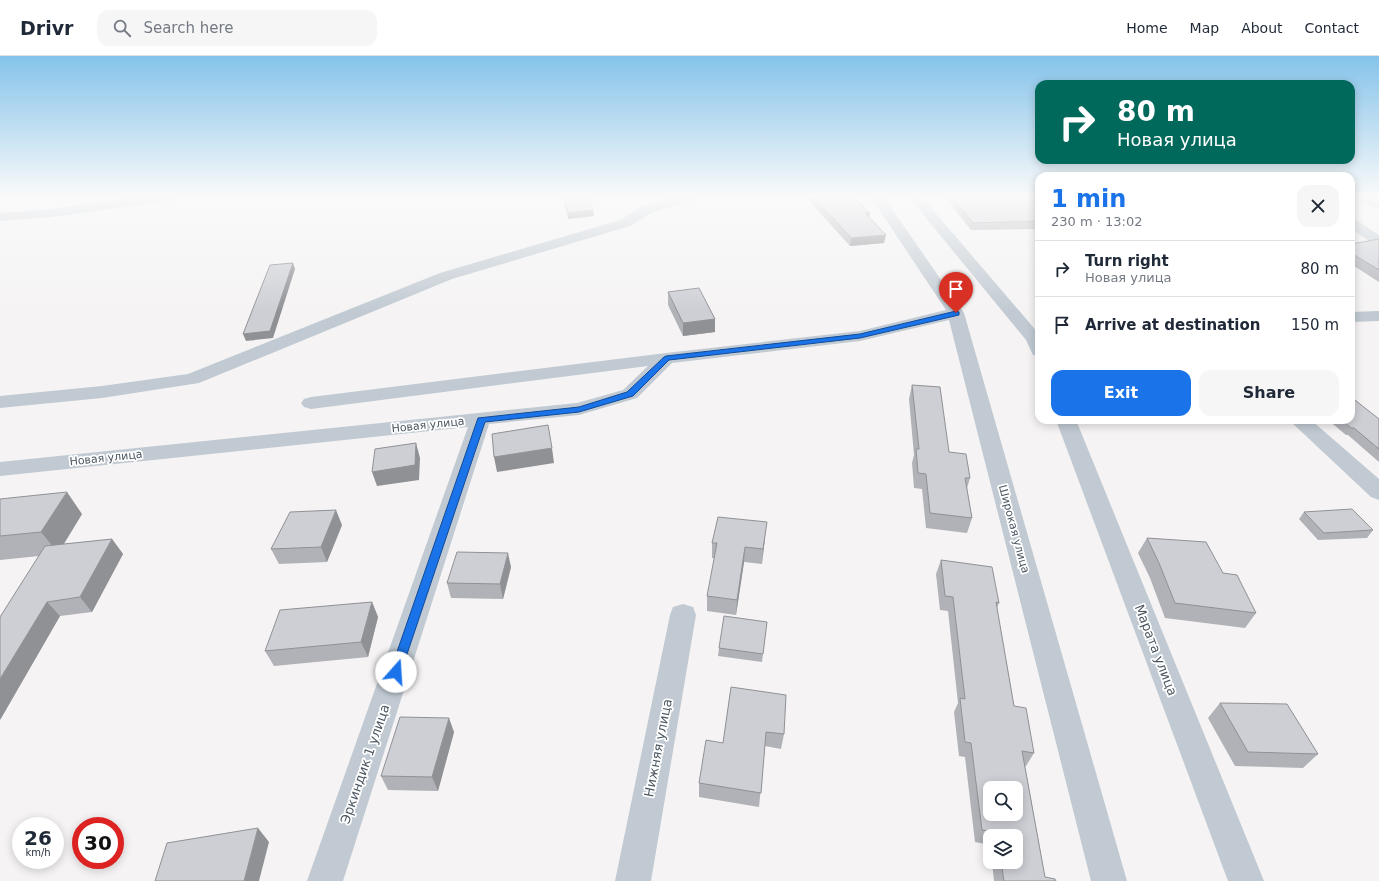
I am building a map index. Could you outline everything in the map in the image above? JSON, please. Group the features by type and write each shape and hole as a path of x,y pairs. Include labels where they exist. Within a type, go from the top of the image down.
{"street":[{"path":"0,402 102,392 192,379 446,276 586,234"},
{"name":"Широкая улица","path":"902,234 956,313 1109,881"},
{"path":"946,234 1035,341"},
{"path":"1369,234 1379,241"},
{"path":"311,403 666,358 860,336 956,313"},
{"path":"1355,317 1379,316"},
{"name":"Новая улица","path":"0,469 579,409 630,394 666,358"},
{"name":"Эркиндик 1 улица","path":"325,881 481,419"},
{"name":"Марата улица","path":"1068,424 1246,881"},
{"path":"1303,424 1379,492"},
{"name":"Нижняя улица","path":"633,881 683,615"}],"building":[{"path":"848,234 886,235 851,238"},
{"path":"1379,239 1379,270 1355,255 1355,243"},
{"path":"293,263 270,331 243,334 270,265"},
{"path":"699,288 715,319 683,323 668,292"},
{"path":"912,385 940,387 949,452 966,454 970,478 965,478 972,518 930,513 926,474 918,473 916,449 919,449"},
{"path":"1355,400 1379,419 1379,449 1354,428 1351,428 1346,424 1355,424"},
{"path":"548,425 552,448 494,457 492,434"},
{"path":"416,443 415,465 372,472 375,449"},
{"path":"67,492 41,532 0,536 0,499"},
{"path":"1352,509 1373,530 1324,533 1304,512"},
{"path":"336,510 321,547 271,549 290,512"},
{"path":"718,517 767,522 763,549 745,547 737,600 707,596 717,543 712,543"},
{"path":"1147,538 1206,542 1223,573 1237,575 1256,613 1175,603"},
{"path":"112,539 80,597 47,602 0,679 0,617 45,546"},
{"path":"457,552 508,553 500,584 447,583"},
{"path":"941,560 992,567 999,603 996,602 1014,706 1026,708 1034,753 1022,751 1045,877 1055,879 1056,881 1004,881 1002,869 1023,869 1023,829 982,830 971,743 965,742 960,698 965,699 953,597 945,596"},
{"path":"372,602 361,642 265,651 280,610"},
{"path":"724,616 767,622 763,654 719,648"},
{"path":"731,687 786,695 784,734 766,732 761,793 699,783 706,740 723,743"},
{"path":"1220,703 1287,704 1318,754 1248,752"},
{"path":"400,717 449,718 432,777 381,776"},
{"path":"258,828 244,881 155,881 167,843"}],"route":[{"path":"396,672 481,419 579,409 630,394 666,358 860,336 956,313"}]}
